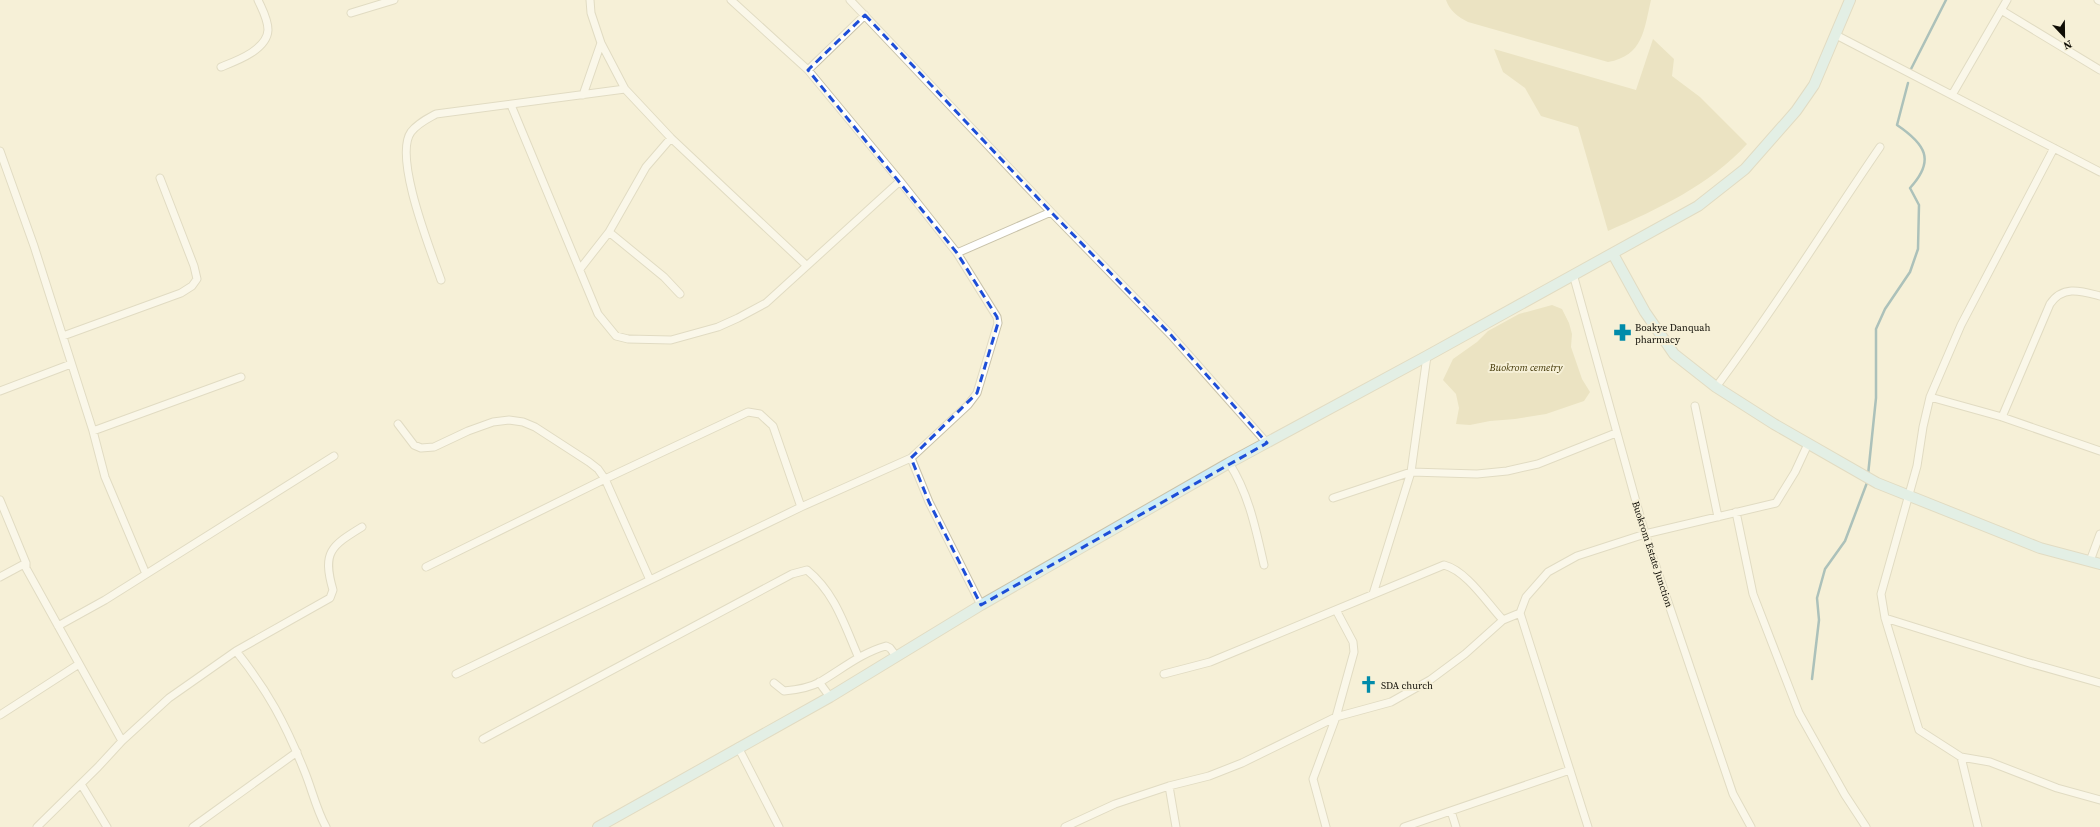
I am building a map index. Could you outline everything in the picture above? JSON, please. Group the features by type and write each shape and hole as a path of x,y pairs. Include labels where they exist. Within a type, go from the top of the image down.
{"street":[{"path":"221,67 250,55 261,44 268,31 266,18 258,0"},
{"path":"351,13 394,0"},
{"path":"590,0 591,13 601,44 625,88 671,138 806,265"},
{"path":"456,674 801,507 911,458 968,405 977,393 998,323 997,317 957,253 900,181 808,70 731,0"},
{"path":"850,0 1050,212 1171,335 1267,443"},
{"path":"598,827 738,747 830,697 982,605 1229,463 1427,356 1698,206 1745,169 1796,111 1814,85 1850,0"},
{"path":"1952,95 2007,0"},
{"path":"2001,10 2100,70"},
{"path":"808,70 865,15"},
{"path":"1836,35 1918,80 1952,95 2100,172"},
{"path":"583,95 601,44"},
{"path":"441,280 410,185 405,151 410,133 420,122 436,114 511,105 625,88"},
{"path":"511,105 598,314 616,336 628,339 671,340 718,327 766,303 900,181"},
{"path":"580,269 609,232 646,167 671,138"},
{"path":"1716,387 1788,288 1880,147"},
{"path":"2054,148 1962,325 1930,397 1910,496 1881,594 1885,618 1918,730 1961,758 1990,762 2057,788 2100,800"},
{"path":"0,151 34,246 63,336 93,431 105,477 146,574"},
{"path":"63,336 181,293 192,286 197,279 194,266 160,178"},
{"path":"957,253 1050,212"},
{"path":"609,232 664,277 680,294"},
{"path":"1613,254 1645,312 1674,354 1716,387 1858,473 1877,483 2040,548 2095,562 2100,534"},
{"name":"Buokrom Estate Junction","path":"1573,274 1644,534 1733,794 1751,827"},
{"path":"2002,417 2050,304 2055,297 2064,291 2078,290 2100,296"},
{"path":"1373,594 1411,472 1427,356"},
{"path":"0,391 72,364"},
{"path":"93,431 241,378"},
{"path":"1930,397 2002,417 2100,451"},
{"path":"1695,406 1718,517"},
{"path":"426,568 605,479 748,412 760,414 773,426 801,507"},
{"path":"398,424 414,445 421,448 434,447 468,430 493,422 509,420 523,422 535,427 598,469 605,479 650,580"},
{"path":"1333,498 1411,472 1477,474 1507,472 1538,464 1616,433"},
{"path":"1588,827 1520,613 1526,596 1548,572 1577,556 1644,534 1776,503 1795,472 1808,444"},
{"path":"58,626 105,600 334,456"},
{"path":"911,458 929,502 982,605"},
{"path":"1229,463 1239,478 1251,513 1264,565"},
{"path":"0,500 26,563 26,568 122,741"},
{"path":"1736,512 1753,594 1799,713 1845,795 1866,827"},
{"path":"37,827 122,741 169,698 236,652 330,598 333,590 328,572 332,549 338,542 362,527"},
{"path":"0,577 26,563"},
{"path":"1164,674 1210,662 1444,565 1453,567 1462,574 1503,620"},
{"path":"483,739 792,574 807,570 820,581 831,594 858,656"},
{"path":"1326,827 1313,779 1336,717 1354,652 1353,642 1336,610"},
{"path":"1065,827 1115,804 1169,786 1209,776 1242,763 1336,717 1391,702 1430,680 1465,654 1503,620 1520,613"},
{"path":"1885,618 2026,662 2100,683"},
{"path":"774,682 784,691 802,689 819,682 858,656 886,646 890,648 896,656"},
{"path":"236,652 274,703 297,752 310,784 319,814 326,827"},
{"path":"0,715 79,664"},
{"path":"819,682 830,697"},
{"path":"738,747 779,827"},
{"path":"193,827 297,752"},
{"path":"1961,758 1978,826 1986,827"},
{"path":"1404,827 1570,770"},
{"path":"81,784 107,827"},
{"path":"1169,786 1176,827"},
{"path":"1450,811 1456,827"}],"highlighted area":[{"path":"865,15 1051,212 1171,335 1267,443 981,605 929,502 911,458 977,393 998,323 997,317 957,253 808,70"}],"green space":[{"path":"1446,0 1651,0 1644,31 1635,48 1620,59 1608,62 1468,22 1455,13"},
{"path":"1653,39 1674,59 1672,76 1700,97 1747,144 1717,172 1700,184 1664,205 1608,231 1578,127 1541,116 1525,88 1503,72 1494,49 1636,90"},
{"name":"Buokrom cemetry","path":"1552,305 1562,309 1569,323 1572,334 1571,347 1582,379 1590,392 1584,401 1546,414 1470,425 1456,424 1459,408 1456,394 1443,380 1453,359 1477,342 1488,331 1519,314"}],"waterway":[{"path":"1910,71 1946,0"},
{"path":"1868,475 1876,398 1876,329 1885,309 1910,272 1918,249 1919,205 1910,188 1923,169 1925,161 1924,153 1914,139 1897,125 1908,83"},
{"path":"1812,679 1819,620 1817,598 1825,569 1845,541 1868,480"}],"place":[{"name":"Boakye Danquah pharmacy","path":"1622,333"},
{"name":"SDA church","path":"1368,685"}]}
